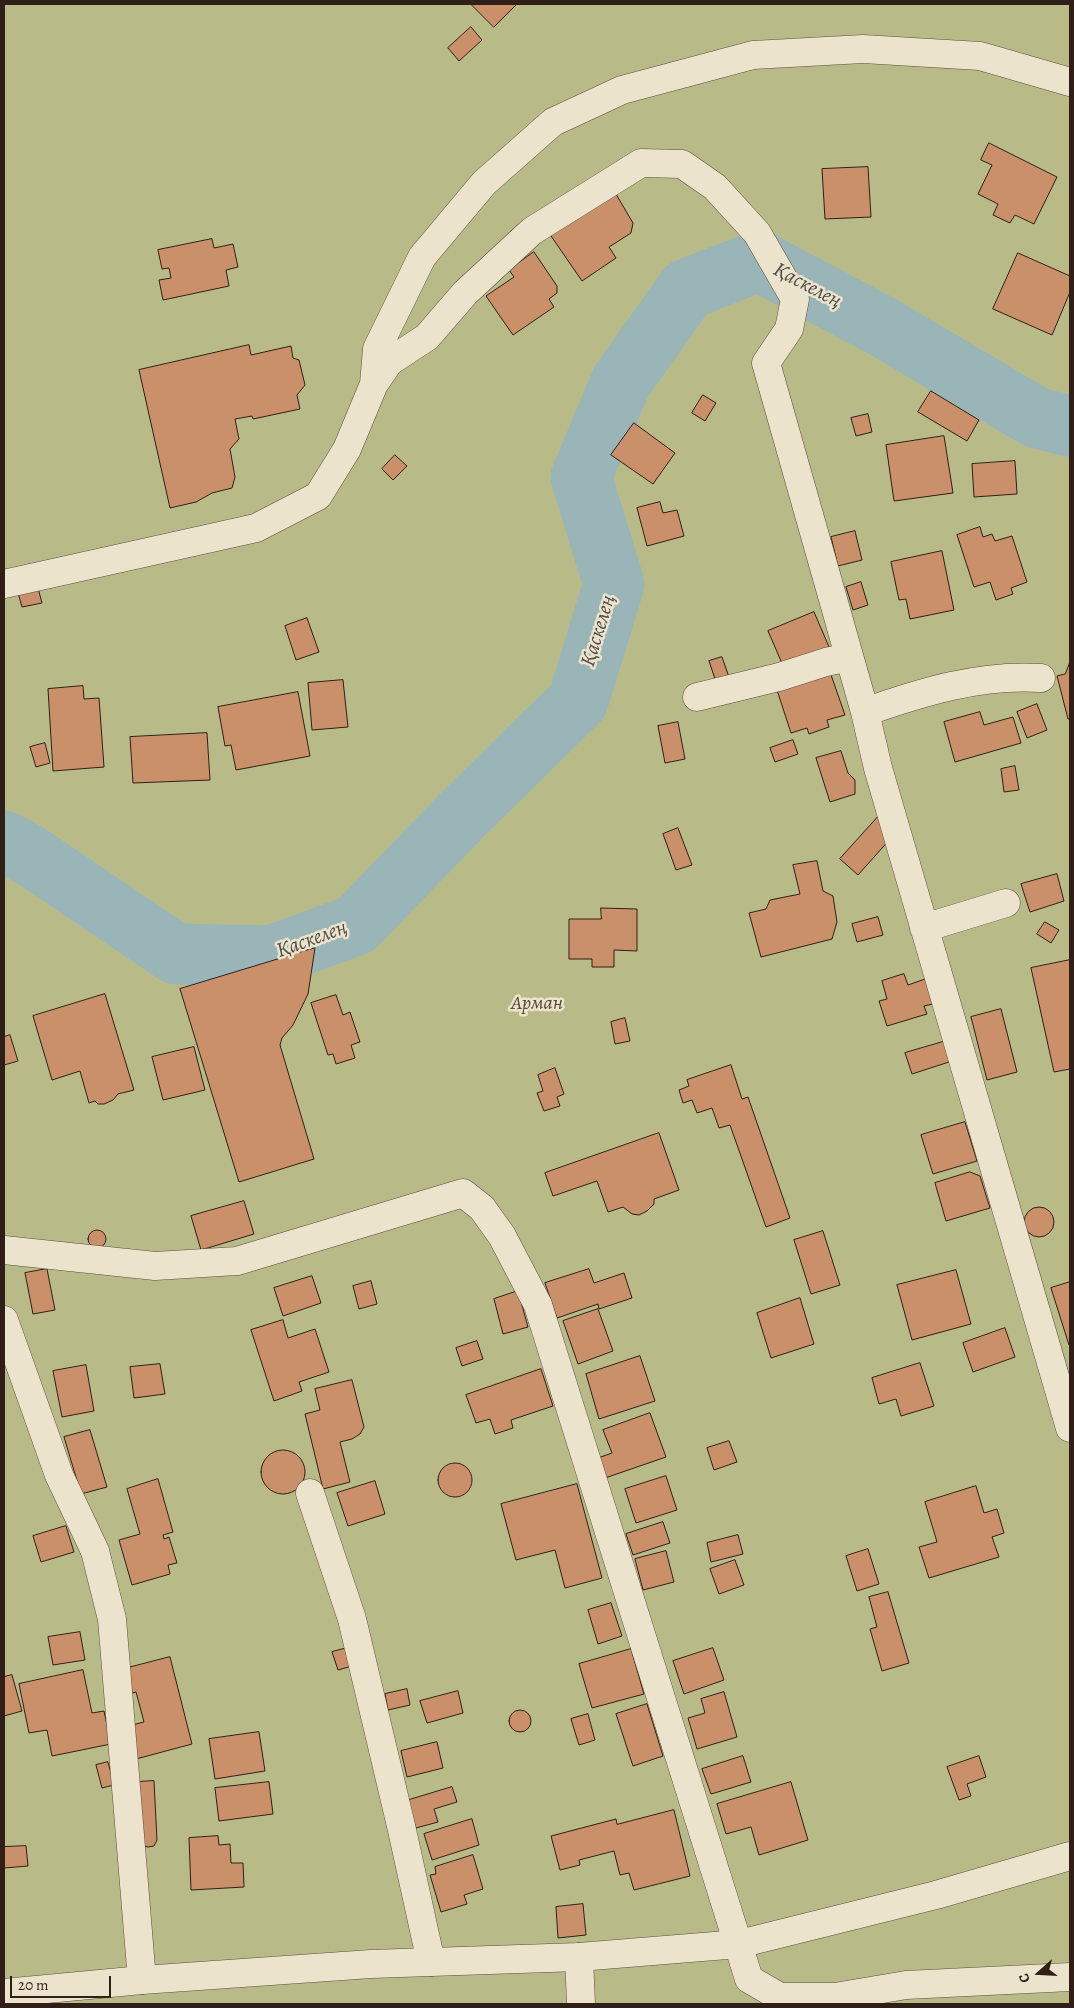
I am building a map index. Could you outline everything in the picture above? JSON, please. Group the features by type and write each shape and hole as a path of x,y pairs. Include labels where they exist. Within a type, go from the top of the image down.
{"street":[{"path":"374,384 378,349 422,257 484,183 553,122 622,90 753,55 863,49 980,56 1070,82"},
{"path":"4,584 256,528 318,496 347,449 374,384 389,362 427,337 465,293 532,231 641,163 682,164 715,187 758,233 795,299 790,329 766,363 865,712 878,768 1069,1418"},
{"path":"696,697 779,677 826,662 849,658"},
{"path":"865,712 906,698 985,678 1018,676 1041,678"},
{"path":"924,928 1006,903"},
{"path":"4,1250 155,1266 236,1260 463,1193 482,1208 502,1236 538,1305 749,1979 780,1997 835,1997 906,1985 1070,1978"},
{"path":"4,1320 59,1475 95,1551 112,1619 142,1980"},
{"path":"310,1493 352,1619 431,1962"},
{"path":"4,1993 142,1980 371,1964 579,1956 739,1944 936,1895 1070,1856"},
{"path":"579,1956 581,2004"}],"green space":[{"name":"Арман","path":"4,4 1070,4 1070,2004 4,2004"}],"building":[{"path":"471,4 517,4 494,27"},
{"path":"471,27 482,40 459,61 448,48"},
{"path":"989,143 1057,177 1034,224 1015,215 1010,223 993,215 998,204 978,194 992,165 981,160"},
{"path":"868,167 871,217 825,219 822,169"},
{"path":"613,189 633,223 631,233 609,247 616,258 582,281 549,233"},
{"path":"212,239 214,248 233,244 238,267 226,270 229,286 163,300 159,280 171,278 169,268 162,269 158,250"},
{"path":"534,252 557,286 557,293 549,299 554,307 513,335 486,296 514,277 509,270"},
{"path":"1018,253 1070,276 1070,292 1052,335 993,309"},
{"path":"249,345 251,355 291,346 293,358 299,360 305,385 297,395 300,409 253,419 252,416 235,419 239,439 230,449 235,477 232,488 212,493 196,502 170,508 139,370"},
{"path":"931,391 979,420 967,441 918,412"},
{"path":"703,395 716,403 705,421 692,413"},
{"path":"868,414 872,432 856,436 851,418"},
{"path":"634,423 675,453 653,484 611,455"},
{"path":"944,436 953,493 894,501 886,445"},
{"path":"395,455 407,466 393,480 382,469"},
{"path":"1015,461 1017,494 974,497 972,464"},
{"path":"660,502 663,513 677,510 684,536 647,546 637,508"},
{"path":"980,527 983,537 992,534 995,541 1012,536 1027,582 1011,588 1013,594 996,600 990,582 974,587 957,535"},
{"path":"855,531 862,560 838,566 831,537"},
{"path":"942,551 954,610 910,619 906,599 899,600 891,562"},
{"path":"861,582 868,605 853,610 846,587"},
{"path":"38,588 42,603 22,607 18,593"},
{"path":"814,612 830,649 784,668 768,631"},
{"path":"307,618 319,652 296,660 285,626"},
{"path":"722,657 729,677 716,682 709,661"},
{"path":"1070,662 1070,719 1068,719 1057,676 1065,674"},
{"path":"829,669 845,715 827,720 829,727 809,734 807,728 791,733 776,687"},
{"path":"343,680 348,727 312,730 308,683"},
{"path":"83,686 84,699 99,698 104,767 53,771 48,689"},
{"path":"298,692 310,756 236,770 231,745 225,746 218,707"},
{"path":"1037,704 1047,730 1027,738 1017,712"},
{"path":"980,712 984,725 1013,717 1021,743 955,762 944,722"},
{"path":"678,722 685,759 665,763 658,726"},
{"path":"207,733 210,780 133,783 130,737"},
{"path":"793,740 798,754 775,762 770,748"},
{"path":"45,743 50,763 36,767 30,747"},
{"path":"841,751 848,773 855,780 855,794 830,802 816,758"},
{"path":"1015,766 1019,790 1004,792 1001,769"},
{"path":"885,809 891,838 858,875 840,859"},
{"path":"678,828 692,865 676,870 663,834"},
{"path":"817,861 823,891 833,896 837,922 832,939 761,957 749,913 766,909 770,900 800,894 793,865"},
{"path":"1057,874 1064,901 1030,912 1021,884"},
{"path":"601,908 637,909 637,951 614,950 614,967 592,967 592,959 569,959 569,919 601,919"},
{"path":"878,917 883,935 857,942 852,924"},
{"path":"1045,922 1059,930 1051,943 1037,934"},
{"path":"315,948 308,994 293,1025 282,1038 280,1045 314,1159 239,1182 180,989"},
{"path":"1070,960 1070,1069 1054,1072 1031,968"},
{"path":"904,974 908,985 925,979 933,1004 924,1006 927,1014 887,1026 879,1001 887,999 882,981"},
{"path":"105,994 134,1090 118,1094 113,1100 104,1104 98,1104 95,1101 89,1103 80,1071 52,1080 33,1016"},
{"path":"336,995 343,1015 350,1012 360,1042 351,1045 355,1058 336,1064 333,1054 328,1055 311,1003"},
{"path":"1001,1009 1017,1072 987,1080 971,1017"},
{"path":"625,1018 630,1041 615,1044 611,1022"},
{"path":"10,1035 18,1061 4,1065 4,1037"},
{"path":"946,1041 952,1061 912,1074 905,1053"},
{"path":"194,1047 205,1090 163,1100 152,1057"},
{"path":"731,1065 742,1099 748,1097 790,1218 766,1227 730,1125 719,1128 712,1108 697,1113 692,1100 683,1103 679,1090 689,1086 687,1080"},
{"path":"555,1068 564,1094 557,1097 560,1106 544,1111 537,1093 543,1091 538,1075"},
{"path":"965,1122 977,1161 933,1174 921,1135"},
{"path":"659,1133 679,1190 654,1199 654,1204 647,1211 639,1215 632,1214 623,1207 608,1212 597,1181 553,1196 545,1173"},
{"path":"970,1172 980,1176 990,1208 946,1221 935,1183"},
{"path":"244,1201 254,1234 201,1250 191,1216"},
{"path":"1039,1207 1045,1208 1053,1216 1053,1228 1045,1236 1039,1237 1033,1236 1025,1228 1024,1222 1025,1216 1033,1208"},
{"path":"97,1230 103,1233 106,1239 103,1245 97,1248 91,1245 88,1239 91,1233"},
{"path":"823,1231 840,1285 811,1294 794,1240"},
{"path":"47,1269 55,1310 33,1314 25,1273"},
{"path":"589,1269 594,1283 624,1273 632,1298 599,1309 598,1304 557,1318 545,1283"},
{"path":"956,1270 971,1324 912,1340 897,1285"},
{"path":"312,1276 321,1303 283,1316 274,1288"},
{"path":"371,1281 377,1304 359,1309 353,1286"},
{"path":"1070,1282 1070,1344 1069,1345 1051,1288"},
{"path":"518,1291 528,1327 503,1334 494,1299"},
{"path":"800,1298 814,1344 771,1358 757,1313"},
{"path":"598,1309 613,1351 578,1364 563,1321"},
{"path":"283,1320 288,1338 315,1329 329,1372 299,1382 302,1391 274,1401 251,1330"},
{"path":"1005,1328 1015,1357 973,1372 963,1343"},
{"path":"477,1341 483,1359 462,1366 456,1348"},
{"path":"640,1356 655,1401 599,1419 586,1374"},
{"path":"920,1363 934,1406 901,1416 896,1399 879,1404 872,1378"},
{"path":"160,1364 165,1394 134,1398 130,1367"},
{"path":"86,1365 94,1411 62,1417 53,1371"},
{"path":"541,1369 553,1406 511,1420 513,1428 495,1434 490,1419 476,1423 466,1395"},
{"path":"352,1380 364,1427 360,1434 352,1439 340,1442 350,1482 323,1489 305,1414 320,1410 315,1389"},
{"path":"650,1413 666,1457 605,1478 598,1458 612,1453 603,1430"},
{"path":"90,1430 107,1487 81,1494 64,1437"},
{"path":"729,1441 737,1462 714,1470 707,1448"},
{"path":"279,1450 287,1450 299,1456 305,1472 299,1488 287,1494 279,1494 267,1488 261,1476 261,1468 267,1456"},
{"path":"455,1463 467,1468 472,1480 467,1492 455,1497 443,1492 438,1480 443,1468"},
{"path":"666,1476 677,1510 636,1523 625,1489"},
{"path":"158,1479 173,1532 163,1535 164,1539 169,1537 177,1563 168,1565 170,1574 132,1585 119,1540 140,1534 127,1489"},
{"path":"375,1481 385,1514 348,1526 337,1493"},
{"path":"577,1484 602,1578 565,1588 555,1550 516,1560 501,1504"},
{"path":"976,1486 984,1513 997,1509 1004,1533 992,1537 999,1557 929,1578 919,1547 937,1542 925,1502"},
{"path":"663,1522 670,1543 633,1555 626,1534"},
{"path":"66,1526 74,1552 41,1562 33,1536"},
{"path":"738,1535 743,1554 711,1562 707,1543"},
{"path":"868,1549 879,1584 857,1591 846,1556"},
{"path":"666,1551 674,1582 643,1590 635,1559"},
{"path":"735,1560 744,1585 719,1594 710,1569"},
{"path":"888,1592 909,1663 882,1671 870,1629 877,1627 869,1597"},
{"path":"611,1603 622,1636 598,1644 588,1610"},
{"path":"80,1632 85,1660 53,1665 48,1637"},
{"path":"347,1648 352,1666 338,1670 332,1652"},
{"path":"713,1648 724,1680 684,1694 673,1661"},
{"path":"631,1649 644,1694 592,1708 579,1664"},
{"path":"170,1657 192,1744 136,1759 128,1726 144,1722 136,1692 126,1695 120,1670"},
{"path":"83,1670 92,1713 104,1711 111,1744 52,1756 47,1730 29,1733 19,1684"},
{"path":"12,1675 22,1711 4,1716 4,1677"},
{"path":"407,1689 410,1705 388,1710 385,1694"},
{"path":"458,1691 463,1713 427,1723 420,1701"},
{"path":"724,1692 737,1737 697,1749 688,1718 705,1713 701,1699"},
{"path":"647,1704 663,1756 633,1766 616,1714"},
{"path":"516,1710 524,1710 531,1717 531,1725 524,1732 516,1732 509,1725 509,1717"},
{"path":"588,1714 595,1740 579,1745 571,1719"},
{"path":"259,1732 265,1771 215,1779 209,1739"},
{"path":"437,1742 443,1768 407,1777 401,1751"},
{"path":"743,1756 751,1782 711,1794 702,1769"},
{"path":"979,1756 986,1777 967,1784 971,1796 959,1800 947,1767"},
{"path":"108,1762 114,1785 102,1788 96,1765"},
{"path":"154,1781 157,1840 154,1846 148,1847 141,1845 137,1782"},
{"path":"269,1782 273,1814 219,1821 215,1788"},
{"path":"791,1782 808,1840 759,1855 751,1827 726,1834 717,1804"},
{"path":"452,1787 457,1802 434,1809 438,1822 416,1828 409,1807 409,1800"},
{"path":"674,1810 690,1876 634,1890 629,1873 620,1875 614,1851 579,1860 580,1865 560,1870 551,1836 616,1819 617,1824"},
{"path":"472,1819 479,1845 432,1860 424,1834"},
{"path":"218,1836 219,1845 230,1844 231,1863 243,1863 244,1887 191,1890 189,1838"},
{"path":"26,1846 28,1866 4,1868 4,1847"},
{"path":"473,1855 483,1889 464,1895 467,1904 441,1912 430,1875 436,1874 435,1867"},
{"path":"583,1904 586,1935 558,1938 556,1907"}],"waterway":[{"name":"Қаскелең","path":"4,841 31,856 176,954 271,956 356,925 460,817 578,701 614,584 581,477 621,382 687,289 759,261 878,324 1037,418 1070,426"}]}
